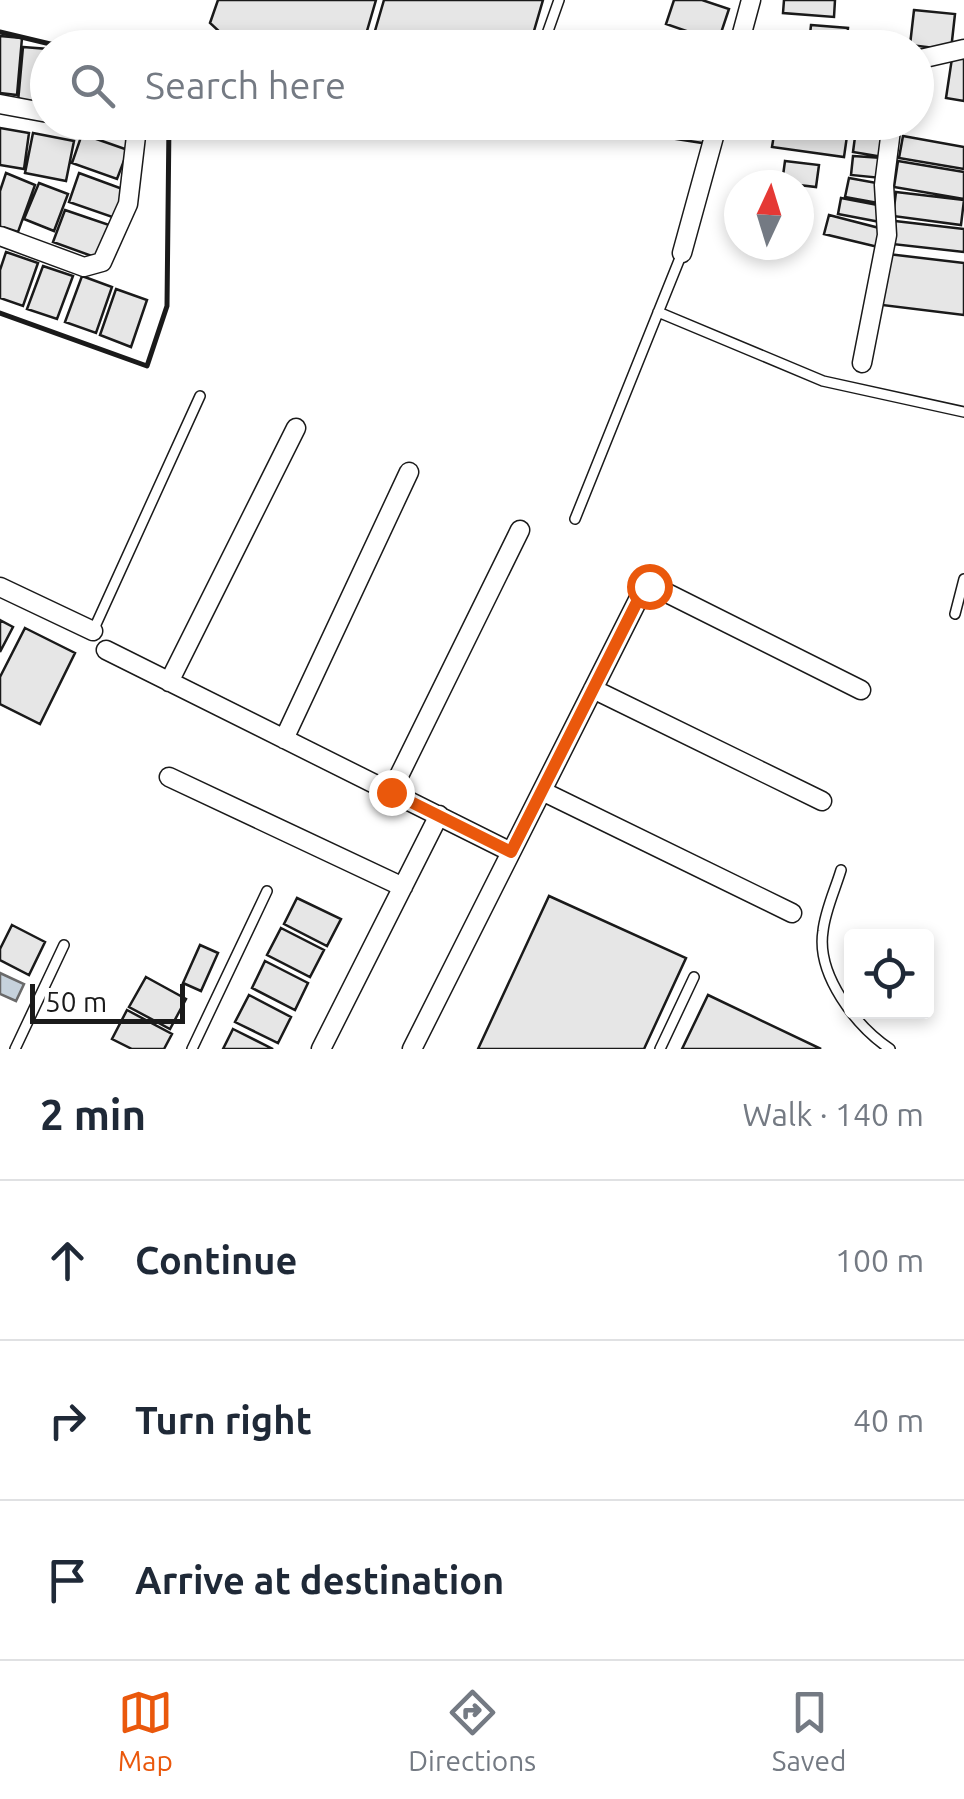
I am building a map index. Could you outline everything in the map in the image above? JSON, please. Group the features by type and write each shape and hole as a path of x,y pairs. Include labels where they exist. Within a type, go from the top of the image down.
{"street":[{"path":"743,30 751,0"},
{"path":"934,56 964,49"},
{"path":"0,104 30,110"},
{"path":"0,236 84,267 102,262 128,204 136,140"},
{"path":"682,253 713,140"},
{"path":"862,362 887,234 884,185 890,140"},
{"path":"169,682 296,428"},
{"path":"284,739 409,472"},
{"path":"391,792 520,530"},
{"path":"412,1049 644,588 649,586 861,690"},
{"path":"0,587 93,632"},
{"path":"106,650 511,852"},
{"path":"593,689 822,801"},
{"path":"168,777 403,887"},
{"path":"542,791 792,914"},
{"path":"322,1049 439,815"}],"lane":[{"path":"549,30 560,0"},
{"path":"575,519 682,253"},
{"path":"658,312 823,381 964,412"},
{"path":"93,632 200,396"},
{"path":"954,614 964,578"},
{"path":"841,870 823,927 824,958 860,1028 890,1049"},
{"path":"192,1049 267,891"},
{"path":"15,1049 64,945"},
{"path":"660,1049 694,977"}],"shaded area":[{"path":"0,973 24,984 16,1001 0,994"}],"building":[{"path":"218,0 376,0 367,30 218,30 210,23"},
{"path":"384,0 543,0 534,30 375,30"},
{"path":"674,0 702,0 729,9 722,30 683,30 666,24"},
{"path":"784,0 835,0 834,17 783,13"},
{"path":"914,10 955,14 951,50 934,48 934,30 912,30"},
{"path":"811,25 848,28 848,30 810,30"},
{"path":"0,36 22,38 17,95 0,93"},
{"path":"23,47 30,48 30,103 18,102"},
{"path":"952,58 964,59 964,101 946,98"},
{"path":"0,128 29,133 24,169 0,165"},
{"path":"32,140 74,141 66,181 25,173"},
{"path":"80,140 99,140 128,150 117,179 72,163"},
{"path":"773,140 846,140 844,157 772,147"},
{"path":"855,140 886,140 883,157 853,152"},
{"path":"902,140 925,140 964,147 964,169 899,158"},
{"path":"853,156 883,158 881,178 851,175"},
{"path":"785,161 819,165 816,187 814,170 784,170"},
{"path":"898,161 964,172 964,199 894,187"},
{"path":"6,173 35,185 18,232 0,226 0,191"},
{"path":"79,173 128,191 118,219 69,202"},
{"path":"849,178 882,184 878,203 845,197"},
{"path":"39,183 68,194 54,231 24,219"},
{"path":"896,192 964,200 961,225 893,216"},
{"path":"841,198 883,206 880,222 838,214"},
{"path":"65,210 115,227 103,260 53,242"},
{"path":"829,215 883,229 878,247 824,234"},
{"path":"895,221 964,229 964,252 892,244"},
{"path":"6,252 38,263 23,306 0,298 0,270"},
{"path":"888,254 964,263 964,315 882,305"},
{"path":"43,266 73,276 57,319 27,309"},
{"path":"82,276 112,287 96,333 65,322"},
{"path":"116,289 147,300 131,347 100,335"},
{"path":"0,620 13,627 0,652"},
{"path":"25,628 75,653 40,724 0,704 0,677"},
{"path":"549,896 686,958 644,1049 478,1049"},
{"path":"297,898 341,919 327,946 284,924"},
{"path":"12,925 45,942 29,975 0,960 0,949"},
{"path":"281,928 324,950 310,977 267,955"},
{"path":"200,945 218,953 201,991 183,983"},
{"path":"265,961 308,983 295,1010 252,988"},
{"path":"146,977 186,999 170,1029 129,1007"},
{"path":"249,995 291,1017 278,1043 235,1022"},
{"path":"708,995 821,1049 682,1049"},
{"path":"127,1010 172,1034 164,1049 132,1049 112,1039"},
{"path":"233,1029 273,1049 223,1049"}],"wall":[{"path":"0,32 30,39"},
{"path":"0,313 147,366 167,306 169,140"}],"route":[{"path":"391,792 511,852 644,588 649,586"}]}
